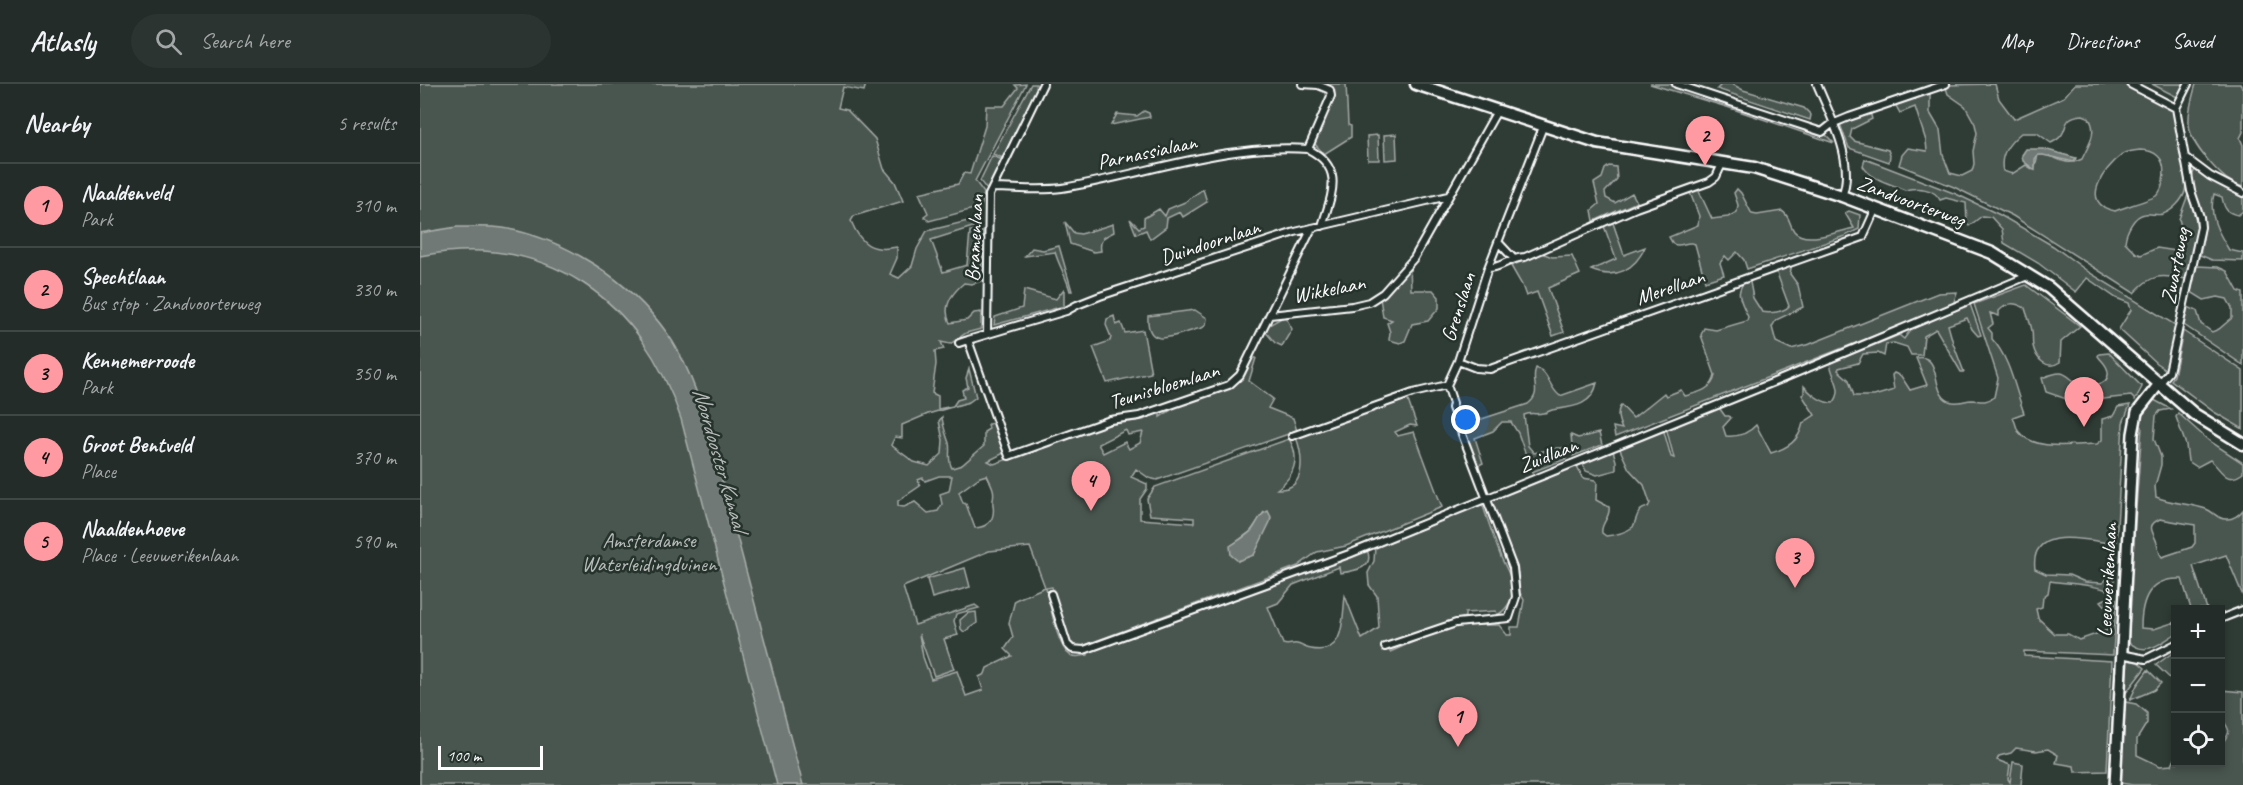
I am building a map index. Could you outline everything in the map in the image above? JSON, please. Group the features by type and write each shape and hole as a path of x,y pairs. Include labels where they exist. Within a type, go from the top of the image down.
{"main road":[{"name":"Zandvoorterweg","path":"1416,84 1543,127 1616,147 1754,168 1876,208 1992,253 2030,275 2066,301 2194,414 2243,444"}],"street":[{"name":"Bramenlaan","path":"987,334 989,195 1043,84"},
{"path":"1302,84 1318,85 1330,90 1330,96 1308,149 1327,163 1333,178 1331,195 1322,226"},
{"path":"1676,84 1698,87 1822,132 1832,124 1933,86 1946,84"},
{"path":"1817,84 1844,152 1847,168 1842,196"},
{"path":"2130,84 2176,108 2188,84"},
{"name":"Zwarteweg","path":"2159,384 2169,372 2201,227 2191,191 2176,108"},
{"name":"Wikkelaan","path":"1270,315 1352,306 1369,302 1383,293 1414,258 1497,111"},
{"name":"Grenslaan","path":"1447,385 1458,361 1488,268 1543,127"},
{"name":"Parnassialaan","path":"993,188 1061,188 1209,155 1254,150 1308,149"},
{"path":"2186,158 2210,176 2243,193"},
{"path":"1488,268 1496,268 1513,258 1525,257 1636,208 1709,182 1716,177 1723,162"},
{"name":"Duindoornlaan","path":"959,343 1066,311 1081,303 1171,272 1312,228 1448,196"},
{"name":"Merellaan","path":"1458,361 1476,368 1490,369 1863,237 1876,208"},
{"name":"Teunisbloemlaan","path":"968,340 1009,456 1110,420 1132,418 1229,384 1240,375 1312,228"},
{"path":"1499,243 1513,258"},
{"name":"Zuidlaan","path":"1050,594 1067,644 1072,649 1084,650 1349,554 1806,369 2030,275"},
{"name":"Leeuwerikenlaan","path":"2115,785 2135,417 2141,405 2159,384"},
{"path":"1292,436 1413,393 1447,385 1453,403 1452,408 1509,555 1516,581 1516,597 1509,618 1455,623 1385,647"},
{"path":"2225,617 2243,610"},
{"path":"2121,654 2146,659 2171,646"}],"green space":[{"name":"Amsterdamse Waterleidingduinen","path":"420,84 866,84 864,91 843,87 838,108 847,110 875,139 884,169 895,182 903,201 854,216 851,221 859,236 868,245 874,247 897,247 897,258 890,274 899,278 912,266 917,249 927,231 976,219 979,225 931,240 943,272 967,265 970,231 983,232 981,281 972,284 964,283 952,296 947,311 950,323 967,320 974,313 981,312 981,329 966,333 950,344 941,342 944,349 935,351 936,364 932,393 938,396 938,409 953,406 957,400 964,398 962,390 968,387 966,378 969,369 976,397 969,402 928,414 902,425 902,438 895,437 891,445 914,462 929,466 942,454 943,440 939,421 942,417 949,443 952,468 962,465 984,446 984,432 989,429 988,424 993,423 1004,453 988,461 994,464 1106,425 1143,420 1160,412 1160,417 1177,406 1237,382 1252,358 1256,358 1249,381 1273,399 1268,408 1293,418 1297,431 1157,480 1149,478 1136,469 1131,477 1147,484 1147,489 1140,499 1140,519 1194,523 1194,518 1150,515 1147,499 1155,487 1289,439 1295,453 1294,467 1288,479 1277,489 1287,488 1294,484 1300,471 1300,453 1296,437 1407,398 1417,426 1410,425 1395,432 1398,436 1414,432 1442,507 1346,546 1317,552 1298,566 1077,648 1069,642 1052,587 1046,588 1061,643 1070,655 1075,656 1088,655 1088,652 1367,550 1368,561 1362,568 1340,573 1339,567 1293,585 1278,603 1268,607 1283,644 1297,644 1309,649 1322,650 1331,647 1340,634 1345,596 1362,639 1379,628 1377,596 1369,585 1368,573 1374,561 1375,547 1482,503 1511,580 1513,592 1509,604 1497,615 1496,611 1465,613 1465,617 1386,646 1390,652 1440,630 1459,625 1499,625 1507,635 1511,635 1511,627 1519,627 1524,600 1520,593 1518,573 1492,508 1491,499 1575,462 1583,478 1597,482 1596,500 1609,507 1602,533 1606,536 1624,532 1633,527 1639,512 1648,507 1650,503 1644,485 1629,469 1618,445 1663,428 1671,457 1674,458 1666,427 1716,408 1731,418 1723,427 1726,436 1742,434 1750,431 1756,425 1771,453 1777,451 1792,443 1799,435 1803,423 1815,415 1802,395 1804,386 1821,400 1833,403 1838,389 1830,363 1899,335 1904,339 1911,329 1970,304 1981,335 1978,336 1972,329 1967,318 1948,325 1964,372 1961,372 1936,329 1924,336 1922,355 1911,355 1907,347 1894,343 1886,344 1884,356 1878,353 1863,354 1858,363 1838,370 1849,380 1854,396 1874,396 1894,390 1892,375 1894,373 1901,376 1910,390 1927,385 1916,358 1924,358 1930,361 1943,397 1949,401 1955,403 1988,400 1994,397 1998,378 1974,304 2026,285 2080,326 2061,342 2060,362 2051,365 2039,359 2034,351 2025,308 2011,304 1999,311 1999,316 1990,313 1993,324 1988,328 1992,333 1992,339 2008,364 2024,413 2013,417 2018,431 2025,438 2044,444 2097,444 2102,440 2102,419 2113,416 2118,407 2130,405 2123,423 2116,544 2077,538 2051,540 2041,545 2036,555 2035,569 2046,574 2069,575 2085,582 2103,583 2111,573 2113,553 2116,551 2113,592 2090,586 2050,581 2048,593 2043,597 2042,607 2036,609 2038,618 2055,634 2068,634 2079,640 2108,630 2109,610 2101,601 2116,599 2113,655 2024,651 2024,656 2112,661 2107,771 2075,772 2074,766 2056,763 2058,755 2048,749 2036,751 2016,748 2011,753 1999,756 1997,760 2010,765 2008,779 2010,782 2013,762 2023,764 2021,785 420,785","holes":["1126,430 1128,435 1143,432 1140,443 1129,449 1125,442 1103,453 1098,444","987,475 993,487 993,514 988,524 975,528 959,492 980,477","939,476 952,476 949,491 940,494 942,504 938,511 928,513 915,502 904,507 898,506 898,501 920,486 918,480 923,478 925,481","1264,512 1238,561 1231,546 1251,531","1030,547 1045,587 1015,600 1009,623 1013,637 1005,649 1012,656 987,668 985,674 979,677 983,690 966,696 957,671 931,679 923,657 919,634 934,676 954,669 944,639 958,635 954,621 956,614 979,608 975,605 915,625 903,587 989,551"]},
{"path":"1026,84 975,181 984,193 981,207 929,221 924,216 928,213 919,193 958,184 964,173 970,174 985,126 986,106 1004,106 1018,88 1015,85"},
{"path":"1031,84 1036,84 1037,89 1003,158 993,154"},
{"path":"1325,84 1346,84 1348,125 1351,126 1351,137 1324,154 1313,142 1334,96 1332,89"},
{"path":"1650,84 1669,84 1689,90 1825,134 1834,143 1727,107"},
{"path":"1722,84 1732,84 1743,90 1804,108 1811,115 1810,120 1717,89"},
{"path":"1995,84 1999,99 2014,119 2064,97 2075,84 2136,84 2174,109 2185,175 2184,194 2177,205 2166,213 2145,214 2137,217 2129,229 2125,242 2141,255 2157,248 2176,251 2182,246 2184,237 2179,219 2189,192 2198,229 2187,279 2158,277 2140,286 2134,293 2013,216 1954,187 1899,165 1902,155 1908,148 1927,151 1915,107 1900,113 1895,104 1930,91 1930,113 1940,130 1943,155 1950,173 1962,176 1972,171 1977,133 1975,124 1965,106 1948,94 1945,85","holes":["2083,115 2091,122 2093,133 2082,159 2076,162 2065,162 2050,156 2038,155 2034,170 2026,165 2012,174 2003,171 2002,160 2006,150 2021,133 2037,133 2051,143 2062,135 2070,119","2140,150 2156,154 2163,164 2164,176 2159,192 2156,196 2115,211 2104,207 2098,201 2096,194 2102,177 2122,155"]},
{"path":"2152,84 2187,84 2180,97 2177,97"},
{"path":"2196,84 2240,84 2243,89 2243,132 2240,138 2243,145 2243,187 2220,173 2203,155 2192,137 2189,119"},
{"path":"1144,111 1149,113 1150,117 1111,125 1117,114 1137,116"},
{"path":"1870,112 1872,119 1852,129 1850,137 1854,141 1888,150 1889,162 1849,148 1840,124"},
{"path":"1396,134 1397,159 1385,160 1384,135"},
{"path":"1378,135 1379,160 1368,160 1367,136"},
{"path":"992,156 1003,160 987,190 980,181"},
{"path":"1865,159 1956,194 2000,215 2053,246 2090,273 2177,326 2167,367 2165,369 2156,363 2119,329 2131,310 2129,303 2116,298 2087,278 2076,292 2038,263 2004,243 2002,229 1991,217 1982,216 1969,226 1966,203 1946,198 1940,200 1930,191 1905,190 1882,181 1871,175 1863,166"},
{"path":"1609,166 1616,167 1617,179 1605,192 1606,198 1615,203 1632,193 1637,202 1594,221 1592,210 1599,204 1594,183 1602,178 1605,169"},
{"path":"2196,168 2223,186 2243,195 2243,211 2238,215 2229,212 2222,197 2214,194 2212,209 2215,223 2229,250 2243,253 2243,261 2212,260 2200,255 2204,222 2193,188 2193,174"},
{"path":"1697,187 1712,219 1728,217 1737,212 1738,205 1734,193 1737,189 1752,214 1782,211 1799,235 1814,237 1854,228 1845,213 1849,211 1860,215 1859,229 1845,236 1747,269 1744,260 1737,252 1729,260 1725,256 1720,263 1724,275 1705,281 1695,244 1676,245 1669,237 1698,225 1699,216 1689,190"},
{"path":"1203,189 1207,202 1183,217 1180,212 1167,218 1166,227 1150,239 1146,230 1136,234 1130,219 1139,228 1144,226 1144,218 1159,209 1165,216 1168,209 1185,202"},
{"path":"1065,222 1074,233 1081,234 1113,224 1114,232 1103,239 1101,251 1094,252 1070,244"},
{"path":"1613,223 1624,255 1645,247 1636,262 1623,271 1608,274 1591,270 1616,259 1604,226"},
{"path":"1059,246 1072,291 1070,291 1055,252 1025,256 1032,248 1043,250"},
{"path":"1542,253 1552,257 1572,256 1580,274 1548,288 1564,332 1553,336 1537,292 1526,296 1511,266"},
{"path":"1792,263 1790,274 1798,285 1803,307 1776,320 1772,327 1776,342 1791,349 1810,344 1938,293 1957,292 1953,305 1615,437 1613,427 1622,429 1618,417 1621,405 1633,418 1664,393 1666,396 1681,390 1685,396 1708,387 1715,375 1701,335 1704,328 1716,330 1747,321 1748,317 1740,291 1749,277 1753,298 1762,312 1777,312 1787,308 1789,306 1775,268"},
{"path":"1410,266 1411,290 1433,290 1439,297 1439,308 1428,321 1412,324 1405,341 1400,343 1389,340 1390,332 1387,323 1392,320 1383,317 1380,298"},
{"path":"2197,266 2218,267 2227,271 2238,291 2243,293 2243,365 2184,325 2188,307 2197,311 2201,324 2212,332 2232,318 2232,308 2227,299 2218,297 2204,300 2191,292"},
{"path":"1064,289 1064,306 994,325 995,317 1022,308 1024,290 1056,299"},
{"path":"1195,310 1207,318 1206,325 1202,328 1175,336 1158,338 1149,328 1148,316"},
{"path":"1114,316 1116,325 1121,323 1125,333 1143,330 1151,373 1107,383 1093,347 1110,341 1111,337 1106,325 1107,319"},
{"path":"1285,316 1292,329 1282,346 1275,343 1264,330"},
{"path":"2183,331 2243,371 2243,429 2214,412 2171,380 2174,376"},
{"path":"2109,353 2142,387 2135,400 2131,396 2075,402 2046,392 2042,378 2060,373 2081,384 2097,385 2105,381 2108,372 2098,356"},
{"path":"1536,368 1544,373 1560,396 1597,383 1591,397 1580,404 1544,413 1524,415 1528,446 1534,453 1567,448 1566,459 1532,472 1518,433 1511,422 1502,422 1493,431 1475,438 1483,463 1477,466 1463,425 1528,404 1535,396"},
{"path":"2154,400 2171,409 2160,411 2156,416 2154,439 2161,457 2161,465 2155,486 2156,497 2206,509 2224,519 2230,519 2243,510 2243,596 2226,555 2193,566 2206,605 2190,605 2182,579 2162,582 2149,592 2145,600 2141,628 2154,629 2171,623 2171,637 2147,649 2129,642 2129,603 2142,427 2139,425 2141,417","holes":["2160,519 2195,525 2195,543 2192,547 2162,557 2151,527 2152,524"]},
{"path":"2178,413 2208,440 2243,463 2243,473 2232,478 2224,475 2210,460 2197,467 2188,461 2186,445 2176,417"},
{"path":"1599,433 1602,445 1573,456 1571,435 1578,438"},
{"path":"1612,447 1616,470 1597,475 1586,471 1581,460"},
{"path":"965,568 970,587 932,598 927,579"},
{"path":"976,612 977,623 964,632 961,629 960,620 968,613"},
{"path":"2171,654 2171,679 2156,665"},
{"path":"2128,660 2138,662 2145,668 2125,694"},
{"path":"2148,670 2161,683 2154,690 2130,700 2137,685"},
{"path":"2225,690 2243,692 2243,785 2120,783 2125,702 2136,704 2147,713 2147,723 2137,739 2137,755 2160,766 2225,767 2225,739 2228,735 2225,724"}],"shaded area":[{"path":"2026,149 2044,149 2076,158 2074,162 2038,155 2035,159 2035,170 2023,161 2022,155"},
{"path":"457,227 503,228 527,233 573,252 615,279 634,296 652,314 673,342 689,373 705,416 803,785 777,785 681,419 664,377 642,340 615,309 584,284 548,265 509,254 466,251 420,256 420,233"},
{"path":"1268,511 1271,517 1270,522 1254,555 1238,561 1231,555 1230,546 1250,532 1260,517"}],"place":[{"name":"Spechtlaan","path":"1705,166"},
{"name":"Naaldenhoeve","path":"2084,427"},
{"name":"Groot Bentveld","path":"1091,511"},
{"name":"Kennemerroode","path":"1795,588"},
{"name":"Naaldenveld","path":"1458,747"}],"water label":[{"name":"Noordooster Kanaal","path":"720,459"}]}
